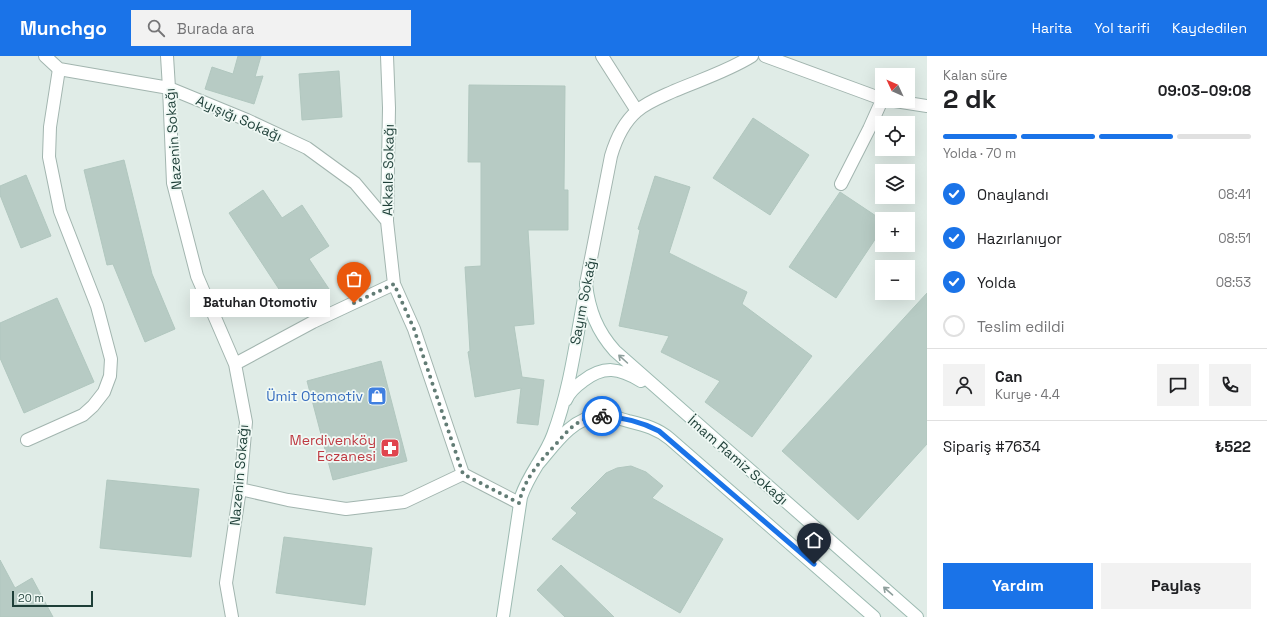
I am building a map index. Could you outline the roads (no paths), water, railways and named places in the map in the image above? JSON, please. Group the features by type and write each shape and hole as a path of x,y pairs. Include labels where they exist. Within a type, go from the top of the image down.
{"street":[{"path":"27,440 82,415 93,406 104,392 110,376 111,359 97,306 60,211 49,157 50,127 59,69 45,56"},
{"name":"Nazenin Sokağı","path":"167,56 173,183 198,276 235,364 246,422 240,489 226,583 232,617"},
{"name":"Akkale Sokağı","path":"387,56 389,108 387,221 394,284 414,329 463,474"},
{"path":"602,56 637,111"},
{"name":"Sayım Sokağı","path":"503,617 519,503 528,479 550,444 561,410 614,146 623,127 637,111 656,99 729,68 752,56"},
{"path":"764,56 875,96"},
{"name":"Ayışığı Sokağı","path":"59,69 169,88 247,120 307,148 355,183 387,221"},
{"path":"915,104 927,106"},
{"path":"841,184 878,108"},
{"path":"235,364 313,322 394,284"},
{"name":"İmam Ramiz Sokağı","path":"586,284 591,312 602,336 618,354 917,617"},
{"path":"561,410 573,389 586,378 601,370 624,372 663,394"},
{"name":"İmam Ramiz Sokağı","path":"537,465 566,433 586,418 596,416 613,417 648,426 659,431 670,439 874,617"},
{"path":"240,489 288,500 346,509 404,502 463,474 519,503"}],"place":[{"name":"Batuhan Otomotiv","path":"354,303"},
{"name":"Ümit Otomotiv","path":"377,396"},
{"name":"Merdivenköy Eczanesi","path":"390,448"}]}
